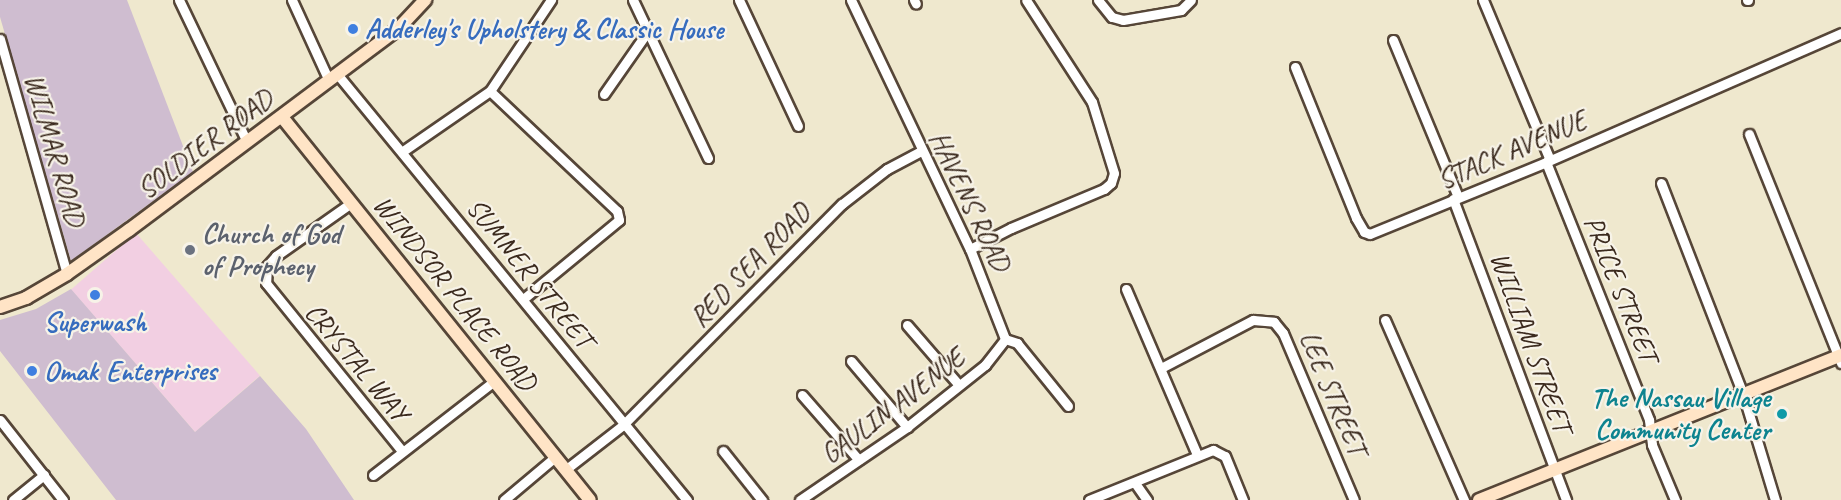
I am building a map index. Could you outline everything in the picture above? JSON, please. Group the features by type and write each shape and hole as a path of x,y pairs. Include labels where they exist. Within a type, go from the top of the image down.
{"street":[{"path":"179,0 247,142"},
{"name":"SUMNER STREET","path":"292,0 333,78 403,151 623,425 687,500"},
{"name":"SOLDIER ROAD","path":"0,306 26,298 67,274 398,29 425,0"},
{"path":"403,151 490,91 551,0"},
{"path":"633,0 708,158"},
{"path":"739,0 798,126"},
{"name":"HAVENS ROAD","path":"851,0 921,151 970,249 1005,339"},
{"path":"970,249 1011,228 1104,189 1112,183 1114,173 1092,102 1026,0"},
{"path":"1098,0 1112,17 1123,20 1181,10 1191,0"},
{"name":"PRICE STREET","path":"1483,0 1649,420 1649,432 1675,500"},
{"path":"604,94 648,31"},
{"name":"STACK AVENUE","path":"1294,67 1364,232 1381,232 1841,33"},
{"name":"WILMAR ROAD","path":"0,39 67,274"},
{"name":"WILLIAM STREET","path":"1393,40 1456,198 1566,500"},
{"path":"490,91 617,211 619,220 523,299"},
{"name":"WINDSOR PLACE ROAD","path":"282,117 590,500"},
{"path":"1479,500 1743,394 1840,358 1749,134"},
{"name":"RED SEA ROAD","path":"565,470 623,425 842,204 887,169 921,151"},
{"path":"1661,183 1743,394 1775,500"},
{"name":"CRYSTAL WAY","path":"351,203 276,256 267,266 266,283 402,451"},
{"path":"1126,289 1197,455"},
{"name":"LEE STREET","path":"1161,368 1253,320 1274,322 1283,333 1354,500"},
{"path":"1385,320 1464,500"},
{"path":"907,325 959,385"},
{"path":"1005,339 1024,351 1068,406"},
{"name":"GAULIN AVENUE","path":"800,500 907,427 985,365 1005,339"},
{"path":"851,361 907,427"},
{"path":"373,475 494,381"},
{"path":"802,395 859,460"},
{"path":"0,420 63,500"},
{"path":"1089,500 1136,483 1213,450 1225,456 1243,500"},
{"path":"723,451 762,500"},
{"path":"504,500 555,458"},
{"path":"13,500 44,475"},
{"path":"1136,483 1147,500"}],"shaded area":[{"path":"0,0 127,0 193,172 71,261 0,17"},
{"path":"136,233 260,376 195,432 71,289"},
{"path":"71,289 195,432 260,376 306,429 354,500 116,500 0,351 0,320 36,309"}],"place":[{"name":"Adderley's Upholstery & Classic House","path":"353,29"},
{"name":"Church of God of Prophecy","path":"190,250"},
{"name":"Superwash","path":"95,295"},
{"name":"Omak Enterprises","path":"32,371"},
{"name":"The Nassau Village Community Center","path":"1782,414"}]}
